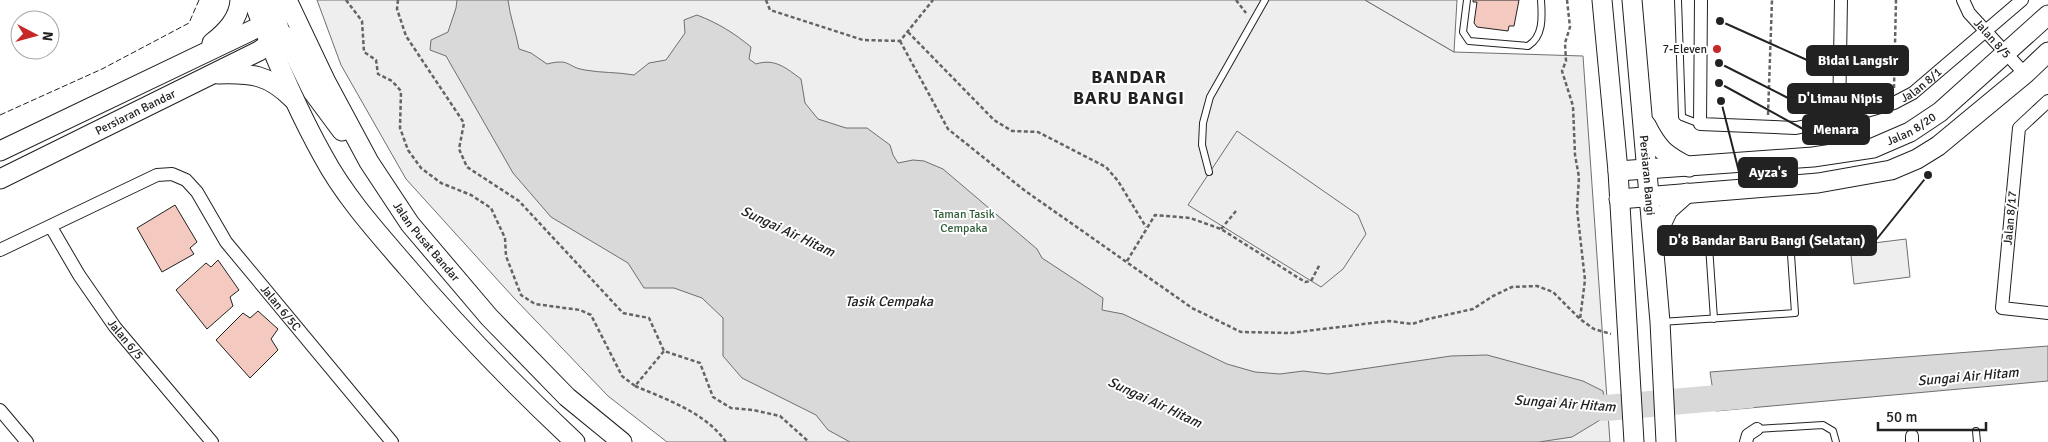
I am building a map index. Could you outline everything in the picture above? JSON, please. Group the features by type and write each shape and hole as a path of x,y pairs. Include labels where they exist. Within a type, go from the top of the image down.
{"main road":[{"path":"192,60 225,33 236,17 240,0"},
{"path":"253,0 271,32 296,101 323,156 363,217 424,288 523,393 575,442"},
{"path":"271,32 272,0"},
{"name":"Jalan Pusat Bandar","path":"286,0 310,51 369,162 410,224 490,317 567,397 622,442"},
{"path":"1602,0 1618,171 1634,442"},
{"name":"Persiaran Bangi","path":"1632,0 1660,322 1666,442"},
{"name":"Jalan 8/20","path":"1618,171 1813,157 1873,148 1910,132 1934,116 2048,15"},
{"path":"271,32 291,45 313,92 339,129 369,162"},
{"name":"Persiaran Bandar","path":"0,151 192,60 271,32"},
{"name":"Persiaran Bandar","path":"0,179 212,75 271,32"},
{"path":"1619,199 1818,183 1890,170 1917,159 1938,146 2025,74 2048,52"},
{"path":"212,75 251,74 261,76 284,89 296,101"},
{"path":"1642,117 1660,150 1668,157 1689,167"},
{"path":"1653,240 1668,210 1688,193"}],"street":[{"path":"1700,124 1701,0"},
{"path":"1839,119 1841,0"},
{"name":"Jalan 8/5","path":"1963,0 1969,13 2025,74"},
{"name":"Jalan 8/1","path":"1700,124 1796,128 1839,119 1894,103 1913,93 2022,0"},
{"name":"Jalan 8/17","path":"2048,101 2019,128 2002,308 2048,312"},
{"name":"Jalan 6/5C","path":"51,227 157,175 172,174 186,180 197,192 226,242 392,442"},
{"path":"0,250 51,227"},
{"name":"Jalan 6/5","path":"51,227 79,274 115,327 212,442"},
{"path":"0,410 27,442"},
{"path":"1746,442 1748,435 1757,429"}],"lane":[{"path":"1210,172 1202,145 1205,114 1210,97 1265,0"},
{"path":"1467,0 1463,32 1469,41 1528,46 1534,42 1542,21 1541,0"},
{"path":"1678,0 1682,118 1700,124"},
{"path":"1660,322 1795,313 1790,240 1709,246 1714,318"},
{"path":"1757,429 1823,425 1833,431 1836,442"},
{"path":"1976,431 1977,442"}],"path":[{"path":"346,0 362,21 364,52 376,60 378,74 392,81 401,91 400,128 408,150 421,168 441,183 471,195 491,208 505,238 506,256 521,295 535,304 580,310 591,315 622,376 636,386 679,404 718,430 726,442"},
{"path":"398,0 398,10 406,36 464,123 459,149 467,167 519,201 623,313 649,318 664,351 700,363 713,397 731,408 753,410 780,416 809,442"},
{"path":"766,0 770,10 863,40 900,41 933,0"},
{"path":"1236,0 1242,10 1253,19"},
{"path":"1567,0 1570,27 1565,43 1566,61 1562,72 1572,106 1575,154 1579,177 1577,209 1585,280 1580,319"},
{"path":"1768,126 1772,0"},
{"path":"1894,103 1896,0"},
{"path":"908,32 994,120 1012,131 1038,132 1106,167 1118,181 1146,227"},
{"path":"900,41 948,129 1024,190 1192,308 1241,332 1290,333 1389,321 1412,324 1428,318 1473,309 1512,287 1537,286 1553,292 1580,319 1594,329 1611,333 1613,342"},
{"path":"1221,229 1236,211"},
{"path":"1127,261 1155,214 1190,218 1221,229 1305,282 1310,281 1320,264"},
{"path":"636,386 664,351"}],"green space":[{"name":"Taman Tasik Cempaka","path":"317,0 1365,0 1454,52 1583,56 1610,442 667,442 608,396 514,298 406,179 341,65"},
{"path":"1906,239 1910,277 1854,284 1850,246"}],"shaded area":[{"path":"1365,0 1457,0 1454,52"},
{"path":"1237,131 1358,215 1366,234 1343,269 1321,287 1188,205"}],"water":[{"name":"Tasik Cempaka","path":"457,0 508,0 519,49 531,53 547,64 565,62 579,69 597,72 634,75 649,63 666,60 685,33 684,20 697,15 712,21 751,47 749,59 756,64 763,62 775,63 801,79 805,103 818,119 846,128 867,128 890,145 898,163 913,160 924,161 943,169 1037,249 1042,258 1103,298 1102,310 1123,314 1227,364 1255,372 1280,374 1303,371 1328,374 1451,356 1487,355 1583,381 1603,391 1606,408 1600,420 1572,437 1539,442 850,442 828,430 816,415 742,378 723,356 723,318 702,298 674,288 644,288 628,263 551,217 513,173 446,56 430,50 431,40 448,32"},
{"path":"2048,346 2048,381 1716,411 1710,372"}],"building":[{"path":"1473,0 1519,0 1514,26 1509,26 1508,31 1477,27 1474,23 1477,2 1473,2"},
{"path":"175,205 197,242 190,248 194,254 162,272 137,228"},
{"path":"218,260 239,290 230,297 233,306 207,329 176,290 206,263 211,267"},
{"path":"258,311 278,329 271,339 278,350 250,378 216,340 243,313 250,318"}],"waterway":[{"name":"Sungai Air Hitam","path":"1570,405 1606,408 1750,395"}],"fence":[{"path":"0,115 102,69 189,23 199,0"}],"place":[{"name":"Bidai Langsir","path":"1720,21"},
{"name":"7-Eleven","path":"1717,49"},
{"name":"D'Limau Nipis","path":"1719,63"},
{"name":"Menara","path":"1719,83"},
{"name":"Ayza's","path":"1721,101"},
{"name":"D'8 Bandar Baru Bangi (Selatan)","path":"1928,175"}],"district":[{"name":"BANDAR BARU BANGI","path":"1129,87"}]}
